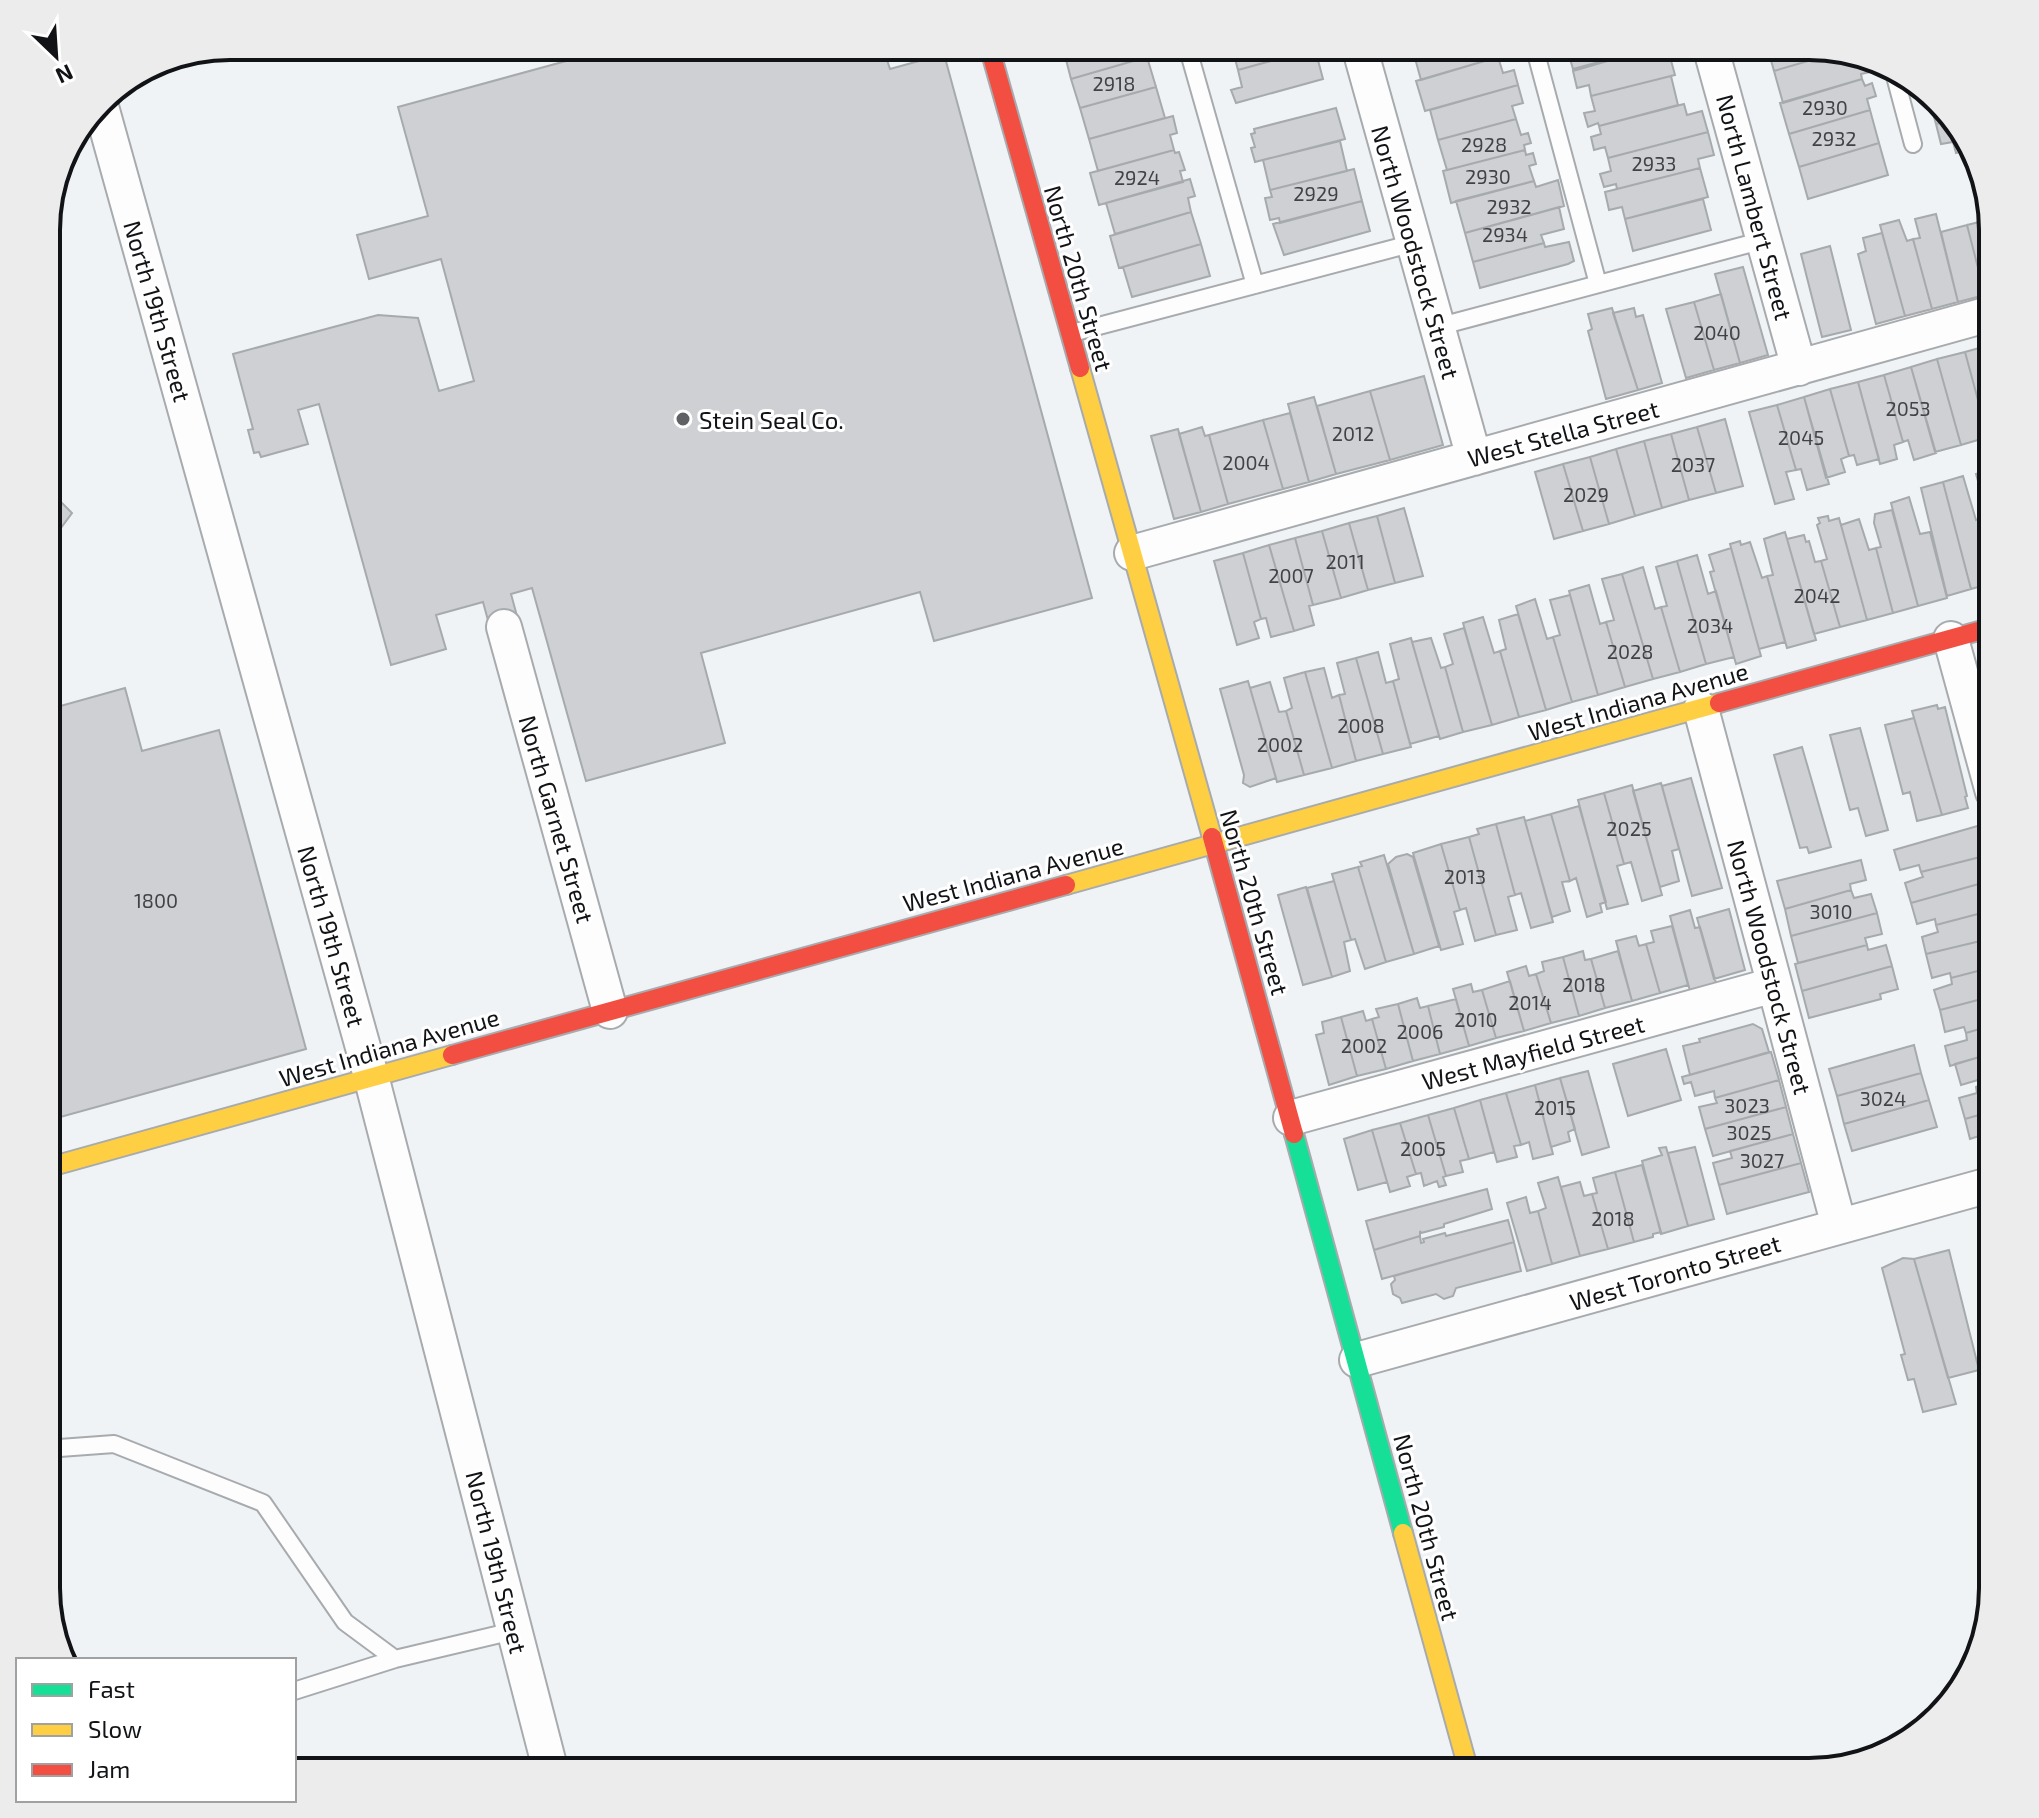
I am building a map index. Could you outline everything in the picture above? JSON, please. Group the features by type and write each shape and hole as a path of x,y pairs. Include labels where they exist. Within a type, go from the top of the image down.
{"street":[{"name":"North 20th Street","path":"993,60 1291,1118 1465,1758"},
{"name":"North Woodstock Street","path":"1363,60 1474,458"},
{"name":"North Lambert Street","path":"1714,60 1799,368"},
{"name":"North 19th Street","path":"104,117 371,1076 547,1758"},
{"name":"West Stella Street","path":"1132,553 1979,317"},
{"name":"North Garnet Street","path":"504,627 610,1011"},
{"name":"West Indiana Avenue","path":"60,1164 1979,631"},
{"path":"1951,639 1979,741"},
{"name":"North Woodstock Street","path":"1701,709 1839,1226"},
{"name":"West Mayfield Street","path":"1291,1118 1774,985"},
{"name":"West Toronto Street","path":"1357,1360 1979,1188"}],"lane":[{"path":"1191,60 1255,285"},
{"path":"1538,60 1598,284"},
{"path":"1897,85 1913,144"},
{"path":"1437,327 1764,240"},
{"path":"1070,334 1414,243"},
{"path":"60,1448 114,1444 263,1503 345,1622 395,1659"},
{"path":"296,1690 395,1659 513,1631"}],"building":[{"name":"Stein Seal Co.","path":"570,60 887,60 890,69 922,60 946,60 1092,598 934,641 920,592 701,653 725,743 586,781 532,588 511,594 517,616 489,624 483,602 436,615 446,649 391,665 319,404 298,410 308,444 261,457 259,452 254,453 248,430 253,429 233,354 378,315 418,318 439,391 474,381 441,259 369,279 357,235 428,216 398,107"},
{"path":"1066,60 1137,60 1071,79"},
{"path":"1137,60 1148,60 1156,87 1080,108 1071,79"},
{"path":"1235,60 1274,60 1238,70"},
{"path":"1275,60 1318,60 1323,79 1236,103 1231,90 1242,87 1238,70"},
{"path":"1415,60 1488,60 1421,80"},
{"path":"1488,60 1499,60 1503,73 1514,70 1518,85 1425,111 1416,81"},
{"path":"1570,60 1607,60 1573,69"},
{"path":"1611,60 1671,60 1675,75 1591,96 1589,85 1577,88 1573,71"},
{"path":"1771,60 1811,60 1774,71"},
{"path":"1811,60 1842,63 1870,72 1861,74 1862,79 1783,103 1774,71"},
{"path":"1671,76 1678,105 1588,127 1584,113 1595,111 1591,96"},
{"path":"1862,79 1865,86 1872,83 1876,96 1867,99 1870,110 1789,134 1780,103"},
{"path":"1518,85 1523,103 1512,106 1516,119 1438,140 1430,110"},
{"path":"1156,87 1165,118 1089,139 1080,108"},
{"path":"1684,104 1687,115 1702,111 1708,132 1608,158 1605,147 1594,150 1591,137 1601,134 1599,126"},
{"path":"1336,108 1345,139 1255,162 1251,148 1255,147 1251,134 1255,133 1254,129"},
{"path":"1870,110 1879,143 1799,167 1789,134"},
{"path":"1173,116 1177,133 1170,135 1174,150 1098,171 1089,139"},
{"path":"1516,119 1521,135 1528,133 1531,143 1524,145 1525,150 1447,170 1438,140"},
{"path":"1941,123 1950,135 1959,152 1956,153 1953,142 1941,144 1936,124"},
{"path":"1708,132 1714,155 1698,159 1700,168 1617,189 1616,184 1604,187 1600,174 1611,171 1608,158"},
{"path":"1340,141 1347,171 1270,190 1263,160"},
{"path":"1879,143 1888,175 1808,199 1799,167"},
{"path":"1174,150 1175,153 1179,152 1185,170 1180,171 1183,182 1099,205 1090,173"},
{"path":"1525,150 1526,155 1533,153 1536,164 1529,166 1534,181 1451,203 1443,171"},
{"path":"1700,168 1708,197 1625,219 1622,207 1609,210 1605,192"},
{"path":"1354,169 1362,201 1280,223 1279,218 1270,220 1265,198 1272,197 1270,190"},
{"path":"1190,179 1195,196 1188,198 1191,212 1115,234 1106,203"},
{"path":"1558,180 1564,206 1465,233 1456,201 1534,181 1536,187"},
{"path":"1703,199 1711,230 1633,251 1625,219"},
{"path":"1362,201 1370,231 1284,255 1273,224"},
{"path":"1559,207 1564,229 1541,235 1544,243 1473,262 1465,233"},
{"path":"1191,212 1201,244 1119,268 1110,236"},
{"path":"1936,214 1958,302 1932,309 1913,239 1920,238 1915,219"},
{"path":"1899,220 1907,241 1913,239 1932,309 1905,316 1880,225"},
{"path":"1979,222 1979,272 1967,225"},
{"path":"1967,225 1979,272 1979,297 1958,302 1941,232"},
{"path":"1882,233 1905,316 1876,324 1858,254 1866,251 1863,238"},
{"path":"1569,242 1574,261 1480,288 1473,262 1544,243 1545,247"},
{"path":"1201,244 1210,276 1132,297 1123,267"},
{"path":"1830,246 1851,330 1822,337 1801,254"},
{"path":"1743,267 1768,355 1740,363 1715,274"},
{"path":"1721,294 1740,363 1714,370 1694,302"},
{"path":"1694,302 1714,370 1686,378 1666,309"},
{"path":"1612,308 1638,390 1606,399 1588,331 1592,329 1588,314"},
{"path":"1634,308 1636,317 1643,315 1662,383 1638,390 1613,313"},
{"path":"1979,348 1979,404 1965,352"},
{"path":"1965,352 1979,404 1979,440 1961,445 1937,359"},
{"path":"1937,359 1961,445 1935,452 1911,367"},
{"path":"1911,367 1936,453 1914,460 1908,440 1903,442 1884,375"},
{"path":"1884,375 1903,442 1894,445 1897,459 1880,464 1858,382"},
{"path":"1424,376 1443,445 1390,460 1370,391"},
{"path":"1858,382 1879,459 1857,465 1854,455 1849,456 1830,389"},
{"path":"1830,389 1849,456 1841,459 1845,472 1826,478 1804,397"},
{"path":"1370,391 1390,460 1336,474 1317,406"},
{"path":"1314,397 1336,474 1309,482 1288,404"},
{"path":"1804,397 1829,484 1807,490 1801,469 1796,470 1777,405"},
{"path":"1777,405 1796,470 1786,472 1794,499 1775,504 1749,412"},
{"path":"1290,413 1309,482 1283,489 1263,420"},
{"path":"1725,419 1743,486 1716,493 1697,427"},
{"path":"1263,420 1283,489 1228,504 1209,435"},
{"path":"1202,427 1205,436 1209,435 1228,504 1201,512 1179,434"},
{"path":"1697,427 1716,493 1689,500 1671,434"},
{"path":"1178,429 1201,512 1174,519 1151,436"},
{"path":"1671,434 1689,500 1662,508 1644,441"},
{"path":"1644,441 1662,508 1635,516 1616,449"},
{"path":"1616,449 1635,516 1609,524 1590,457"},
{"path":"1590,457 1609,524 1583,531 1563,464"},
{"path":"1563,464 1583,531 1554,539 1535,472"},
{"path":"1963,476 1976,520 1979,519 1979,587 1971,589 1943,482"},
{"path":"1943,482 1971,589 1947,596 1921,488"},
{"path":"1909,497 1920,534 1930,532 1947,598 1918,606 1891,503"},
{"path":"60,501 72,513 60,529"},
{"path":"1404,508 1423,576 1395,583 1377,516"},
{"path":"1892,510 1918,606 1893,613 1876,548 1881,547 1874,523 1875,514"},
{"path":"1377,516 1395,583 1368,590 1349,523"},
{"path":"1828,516 1829,521 1839,518 1867,620 1840,627 1821,561 1827,559 1817,525 1820,523 1818,518"},
{"path":"1859,519 1869,550 1876,548 1893,613 1867,620 1841,525"},
{"path":"1349,523 1368,590 1341,598 1322,531"},
{"path":"1322,531 1341,598 1313,605 1295,538"},
{"path":"1785,532 1816,640 1787,648 1767,576 1773,575 1764,539"},
{"path":"1804,535 1815,562 1821,561 1840,627 1814,634 1787,539"},
{"path":"1295,538 1313,605 1309,606 1314,625 1294,631 1269,545"},
{"path":"1740,541 1741,545 1750,542 1762,578 1767,576 1785,642 1759,649 1730,544"},
{"path":"1269,545 1294,631 1271,637 1266,618 1261,619 1243,553"},
{"path":"1731,548 1761,656 1736,664 1710,572 1714,571 1709,555"},
{"path":"1243,553 1261,619 1254,622 1259,638 1237,645 1214,561"},
{"path":"1697,555 1708,594 1716,591 1734,657 1706,664 1677,561"},
{"path":"1677,561 1706,664 1680,672 1661,607 1667,606 1656,567"},
{"path":"1643,567 1655,609 1661,607 1680,672 1653,679 1622,574"},
{"path":"1622,574 1653,679 1625,687 1606,622 1614,620 1602,579"},
{"path":"1589,585 1600,624 1606,622 1625,687 1598,695 1569,591"},
{"path":"1570,595 1598,695 1572,702 1553,637 1560,635 1550,600"},
{"path":"1535,599 1547,639 1553,637 1572,702 1546,710 1516,606"},
{"path":"1518,614 1546,710 1519,717 1500,651 1506,649 1499,620"},
{"path":"1483,617 1494,653 1500,651 1519,717 1492,725 1463,623"},
{"path":"1464,628 1492,725 1463,732 1445,667 1453,664 1444,634"},
{"path":"1411,638 1439,736 1410,744 1393,681 1399,679 1390,644"},
{"path":"1431,638 1441,668 1445,667 1463,732 1440,739 1412,642"},
{"path":"1378,652 1386,683 1393,681 1411,747 1383,754 1356,658"},
{"path":"1356,658 1383,754 1356,761 1339,695 1345,694 1337,663"},
{"path":"1324,668 1332,698 1339,695 1356,761 1332,768 1305,672"},
{"path":"1305,672 1332,768 1304,775 1286,711 1292,708 1284,678"},
{"path":"1248,681 1276,778 1250,787 1243,783 1244,775 1220,689"},
{"path":"1270,682 1279,712 1286,711 1304,775 1277,782 1250,688"},
{"path":"125,688 142,751 219,730 306,1049 60,1117 60,706"},
{"path":"1937,705 1938,709 1945,707 1968,808 1942,815 1912,711"},
{"path":"1914,718 1942,815 1917,821 1910,792 1903,794 1885,725"},
{"path":"1860,728 1888,830 1866,836 1858,808 1850,810 1830,735"},
{"path":"1802,747 1831,847 1809,853 1807,847 1800,848 1774,755"},
{"path":"1691,778 1722,888 1692,896 1662,786"},
{"path":"1661,783 1679,849 1672,851 1679,881 1660,887 1633,791"},
{"path":"1632,785 1662,895 1642,901 1631,862 1624,864 1604,793"},
{"path":"1604,793 1624,864 1617,866 1628,904 1607,909 1578,800"},
{"path":"1579,806 1606,902 1600,904 1602,912 1587,917 1576,878 1570,881 1551,814"},
{"path":"1551,814 1570,881 1562,882 1570,911 1552,917 1525,821"},
{"path":"1524,817 1553,922 1531,928 1521,893 1515,895 1496,824"},
{"path":"1496,824 1515,895 1508,897 1517,930 1496,935 1469,837 1479,834 1477,829"},
{"path":"1979,826 1979,857 1921,872 1919,865 1900,870 1894,850"},
{"path":"1469,837 1496,935 1475,941 1466,908 1460,910 1441,844"},
{"path":"1441,844 1460,910 1454,912 1463,944 1441,950 1413,853"},
{"path":"1407,854 1413,857 1439,946 1414,954 1388,864 1396,857"},
{"path":"1384,855 1414,954 1386,962 1358,867 1362,866 1360,862"},
{"path":"1979,857 1979,884 1911,903 1905,883 1923,877 1921,872"},
{"path":"1861,860 1866,880 1850,884 1851,890 1785,909 1777,881"},
{"path":"1358,867 1386,962 1365,969 1355,939 1351,940 1332,874"},
{"path":"1334,881 1351,940 1344,942 1350,971 1332,977 1307,888"},
{"path":"1979,884 1979,914 1936,925 1935,919 1917,924 1911,903"},
{"path":"1306,887 1332,977 1303,985 1278,895"},
{"path":"1851,890 1854,898 1871,894 1877,913 1791,936 1785,909"},
{"path":"1729,909 1745,970 1714,979 1697,918"},
{"path":"1690,910 1695,928 1700,927 1716,983 1690,991 1670,916"},
{"path":"1877,913 1882,934 1865,938 1867,945 1798,963 1791,936"},
{"path":"1979,914 1979,941 1926,954 1922,937 1938,932 1936,925"},
{"path":"1672,926 1688,985 1660,993 1646,944 1654,942 1651,931"},
{"path":"1636,936 1639,946 1646,944 1660,993 1632,1001 1616,941"},
{"path":"1979,941 1979,971 1951,978 1950,973 1932,978 1926,954"},
{"path":"1867,945 1868,950 1886,945 1892,966 1802,991 1795,964"},
{"path":"1583,951 1585,960 1591,959 1605,1008 1579,1016 1563,957"},
{"path":"1618,951 1632,1001 1605,1008 1591,959"},
{"path":"1563,957 1579,1016 1551,1023 1536,974 1544,971 1542,962"},
{"path":"1526,966 1529,976 1536,974 1551,1023 1524,1031 1507,972"},
{"path":"1892,966 1898,989 1880,994 1881,999 1809,1018 1802,991"},
{"path":"1979,971 1979,1000 1940,1010 1934,990 1952,984 1951,978"},
{"path":"1510,981 1524,1031 1496,1038 1482,990"},
{"path":"1471,984 1473,992 1482,990 1496,1038 1469,1046 1453,989"},
{"path":"1417,998 1420,1008 1428,1006 1440,1054 1413,1061 1398,1004"},
{"path":"1456,999 1469,1046 1440,1054 1428,1006"},
{"path":"1979,1000 1979,1029 1966,1033 1964,1027 1945,1032 1940,1010"},
{"path":"1398,1004 1413,1061 1386,1069 1372,1019 1379,1017 1376,1009"},
{"path":"1363,1011 1366,1021 1372,1019 1386,1069 1357,1076 1341,1017"},
{"path":"1341,1017 1357,1076 1329,1085 1316,1035 1324,1033 1322,1022"},
{"path":"1753,1024 1762,1029 1769,1052 1690,1075 1683,1046"},
{"path":"1979,1029 1979,1057 1950,1066 1945,1046 1967,1040 1966,1033"},
{"path":"1914,1045 1921,1073 1837,1096 1829,1069"},
{"path":"1666,1049 1681,1100 1628,1116 1613,1064"},
{"path":"1771,1052 1779,1080 1715,1098 1714,1091 1695,1096 1691,1082 1684,1084 1682,1077"},
{"path":"1979,1057 1979,1082 1978,1080 1961,1085 1955,1064"},
{"path":"1588,1071 1609,1147 1582,1155 1560,1078"},
{"path":"1921,1073 1929,1100 1844,1124 1837,1096"},
{"path":"1560,1078 1575,1129 1568,1132 1570,1141 1551,1147 1535,1085"},
{"path":"1779,1080 1786,1107 1705,1129 1699,1107 1717,1103 1715,1098"},
{"path":"1535,1085 1553,1154 1533,1159 1529,1142 1521,1145 1506,1093"},
{"path":"1979,1086 1979,1115 1965,1119 1959,1098 1977,1093 1976,1087"},
{"path":"1506,1093 1521,1145 1514,1146 1517,1157 1497,1162 1480,1100"},
{"path":"1480,1100 1494,1152 1469,1159 1454,1108"},
{"path":"1929,1100 1937,1127 1852,1151 1844,1124"},
{"path":"1786,1107 1793,1134 1713,1156 1705,1129"},
{"path":"1454,1108 1469,1159 1460,1161 1463,1172 1446,1176 1428,1115"},
{"path":"1428,1115 1446,1176 1443,1177 1446,1185 1439,1187 1437,1181 1424,1186 1421,1173 1416,1174 1400,1123"},
{"path":"1979,1115 1979,1136 1970,1139 1965,1119"},
{"path":"1400,1123 1416,1174 1407,1177 1410,1186 1390,1192 1372,1130"},
{"path":"1372,1130 1387,1182 1358,1190 1344,1139"},
{"path":"1793,1134 1801,1163 1719,1185 1713,1163 1732,1158 1730,1151"},
{"path":"1666,1147 1688,1226 1661,1234 1642,1161 1662,1155 1659,1148"},
{"path":"1695,1147 1714,1219 1688,1226 1668,1153"},
{"path":"1801,1163 1809,1192 1727,1214 1719,1185"},
{"path":"1642,1165 1661,1232 1634,1242 1615,1172"},
{"path":"1615,1172 1634,1242 1608,1249 1592,1194 1597,1193 1593,1178"},
{"path":"1558,1177 1580,1256 1552,1264 1538,1211 1546,1208 1538,1183"},
{"path":"1580,1182 1584,1196 1592,1194 1608,1249 1580,1256 1561,1187"},
{"path":"1487,1189 1492,1209 1444,1224 1444,1227 1420,1231 1420,1236 1374,1250 1366,1221"},
{"path":"1526,1197 1530,1213 1538,1211 1552,1264 1527,1271 1507,1203"},
{"path":"1508,1220 1514,1242 1382,1279 1374,1250 1420,1236 1421,1243 1423,1239 1445,1233 1446,1236"},
{"path":"1514,1242 1521,1271 1456,1288 1453,1296 1444,1299 1436,1294 1402,1303 1393,1294 1391,1284 1394,1276"},
{"path":"1949,1250 1979,1370 1948,1378 1914,1259"},
{"path":"1903,1258 1914,1259 1956,1404 1923,1412 1914,1379 1908,1380 1901,1355 1905,1354 1882,1268"}],"traffic: fast":[{"path":"1294,1134 1403,1533"}],"traffic: slow":[{"path":"1080,368 1212,837"},
{"path":"1066,885 1719,703"},
{"path":"60,1164 452,1055"},
{"path":"1403,1533 1465,1758"}],"traffic: jam":[{"path":"993,60 1080,368"},
{"path":"1719,703 1979,631"},
{"path":"1212,837 1294,1134"},
{"path":"452,1055 1066,885"}],"place":[{"name":"Stein Seal Co.","path":"683,419"}]}
